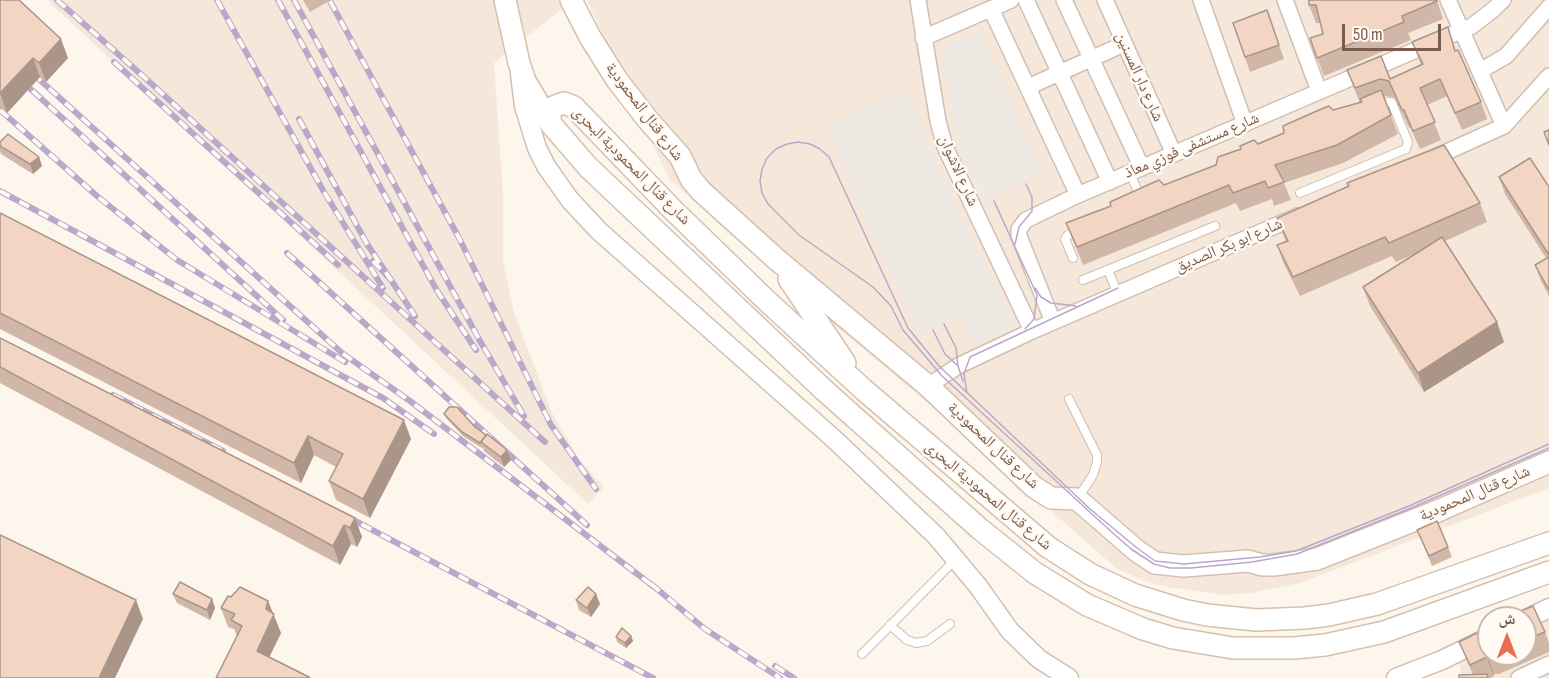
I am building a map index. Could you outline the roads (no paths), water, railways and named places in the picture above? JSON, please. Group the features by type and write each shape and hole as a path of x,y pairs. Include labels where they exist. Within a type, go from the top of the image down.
{"main road":[{"name":"شارع قنال المحمودية البحرى","path":"505,0 519,63 533,98 573,150 825,391 980,529 1011,555 1061,590 1115,618 1173,638 1223,646 1264,649 1325,645 1355,640 1394,629 1549,572"},
{"name":"شارع قنال المحمودية","path":"571,0 590,37 617,80 680,156 695,185 775,258 928,386 1034,487 1051,498 1077,499 1137,551 1155,562 1183,566 1248,561 1262,565 1274,565 1317,560 1548,467"},
{"name":"شارع قنال المحمودية البحرى","path":"550,123 550,112 553,107 564,103 574,107 673,210 864,390 1048,547 1113,585 1183,610 1256,620 1280,620 1329,615 1403,595 1549,543"},
{"path":"775,258 864,390"}],"street":[{"name":"شارع الاشوان","path":"918,0 943,140 1032,331"},
{"path":"923,38 1011,0"},
{"path":"1026,0 1110,182"},
{"path":"1064,0 1091,59 1136,170"},
{"name":"شارع دار المسنين","path":"1105,0 1174,154"},
{"path":"1201,0 1245,124"},
{"path":"1285,0 1319,91"},
{"path":"1448,0 1504,126"},
{"name":"شارع مستشفى فوزي معاذ","path":"1020,241 1019,229 1026,220 1078,195 1462,30 1483,18 1503,0"},
{"path":"1480,71 1506,56 1549,7"},
{"path":"991,9 1078,195"},
{"path":"1028,87 1124,44"},
{"path":"519,63 529,127 546,166 570,200 599,231 834,439 936,536 1010,631 1039,659 1069,678"},
{"path":"1416,165 1504,126 1549,76"},
{"name":"شارع ابو بكر الصديق","path":"928,386 958,366 1032,331 1317,208"},
{"path":"995,253 1020,241 1053,322"},
{"path":"1396,678 1477,643"},
{"path":"1519,678 1549,664"}],"lane":[{"path":"1300,193 1406,148 1408,142 1392,103 1388,102 1368,111"},
{"path":"1136,170 1142,203"},
{"path":"1133,206 1152,199"},
{"path":"1073,258 1065,239 1068,235 1087,226"},
{"path":"1083,280 1215,226"},
{"path":"1108,270 1119,294"},
{"path":"1069,399 1097,455 1093,475 1077,499"},
{"path":"862,654 956,559"},
{"path":"890,625 907,640 916,643 927,641 950,624"}],"tram line":[{"path":"1549,444 1409,506 1296,551 1260,557 1184,564 1155,561 1090,509 939,366 908,328 829,157 810,144 798,142 776,149 767,158 762,169 760,181 762,193 768,204 799,235 873,287 891,306 903,330 942,376 1105,526 1131,549 1154,564 1170,568 1191,568 1252,562 1297,554 1549,448"},
{"path":"1015,244 1019,227 1032,211 1032,197 1026,184"},
{"path":"994,201 1037,295 1034,319 1025,329"},
{"path":"1035,288 1041,297 1051,303 1076,306"},
{"path":"967,393 964,374 970,357 1118,288"},
{"path":"944,324 956,348 958,366"},
{"path":"933,330 945,354 958,366 963,381"}],"railway":[{"path":"57,0 545,442"},
{"path":"217,0 324,192 383,288"},
{"path":"278,0 436,289 476,350"},
{"path":"294,0 480,341 524,416"},
{"path":"330,1 459,238 551,425 596,489"},
{"path":"0,44 342,353 410,401 657,589"},
{"path":"0,61 283,320"},
{"path":"114,62 338,265"},
{"path":"0,110 97,196 177,260 345,362"},
{"path":"299,119 367,244 415,316"},
{"path":"0,191 383,398 434,434"},
{"path":"287,253 587,525"},
{"path":"373,261 389,278"},
{"path":"113,395 223,451"},
{"path":"342,514 653,678"},
{"path":"651,584 705,629 780,678"},
{"path":"775,666 794,678"}]}
